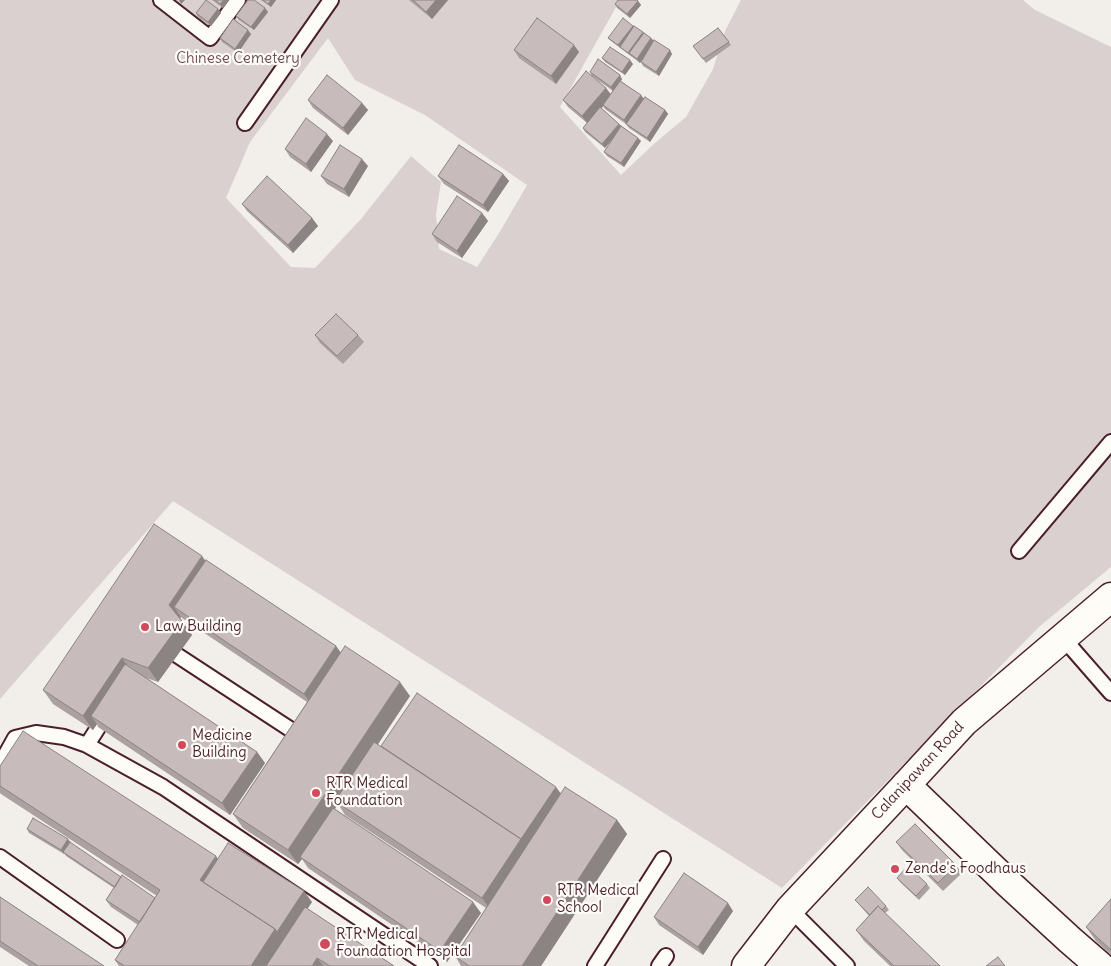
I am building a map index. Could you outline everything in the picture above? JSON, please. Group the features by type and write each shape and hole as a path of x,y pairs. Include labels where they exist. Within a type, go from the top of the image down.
{"street":[{"name":"Calanipawan Road","path":"746,966 790,909 964,722 1111,597"},
{"path":"906,785 1009,884 1100,966"}],"lane":[{"path":"161,0 210,38 238,0"},
{"path":"245,123 331,0"},
{"path":"1019,551 1111,442"},
{"path":"1063,638 1111,693"},
{"path":"150,649 155,641 299,735 288,751"},
{"path":"87,745 118,698"},
{"path":"0,765 16,738 36,734 64,738 87,745 236,828 254,853 304,887 430,966"},
{"path":"0,857 117,940"},
{"path":"595,966 663,859"},
{"path":"790,909 847,966"}],"green space":[{"name":"Chinese Cemetery","path":"0,0 620,0 560,107 621,175 686,117 713,69 725,31 741,0 1023,0 1035,10 1111,47 1111,567 1039,627 782,888 173,501 0,699","holes":["328,38 355,80 425,115 527,185 477,267 439,249 436,214 441,182 411,156 361,219 315,268 291,267 226,198 250,142"]}],"building":[{"path":"206,0 218,9 208,22 196,13"},
{"path":"215,0 224,0 220,4"},
{"path":"248,0 254,0 265,8 251,27 236,16"},
{"path":"263,0 271,0 268,4"},
{"path":"413,0 436,0 426,12"},
{"path":"618,0 638,1 627,14 615,4"},
{"path":"537,18 574,45 551,76 514,50"},
{"path":"623,18 633,26 618,45 608,38"},
{"path":"233,19 248,30 235,49 220,38"},
{"path":"634,26 643,32 628,53 620,47"},
{"path":"718,28 729,42 703,59 693,46"},
{"path":"644,33 651,38 637,59 629,53"},
{"path":"654,40 670,50 656,72 641,62"},
{"path":"610,47 630,60 622,72 602,58"},
{"path":"598,59 620,75 611,87 590,72"},
{"path":"586,71 606,88 582,116 563,100"},
{"path":"327,75 362,103 343,128 308,100"},
{"path":"620,81 641,95 624,120 603,105"},
{"path":"645,97 665,110 647,138 626,124"},
{"path":"600,107 619,124 602,144 583,128"},
{"path":"306,118 327,134 306,164 285,149"},
{"path":"621,126 638,138 621,163 604,152"},
{"path":"340,145 362,159 344,189 321,176"},
{"path":"459,145 503,174 483,205 438,176"},
{"path":"267,176 312,218 288,245 242,204"},
{"path":"457,196 482,213 457,251 432,234"},
{"path":"336,314 358,335 337,356 315,335"},
{"name":"Law Building","path":"154,524 202,556 169,605 182,621 148,668 122,658 83,716 43,690"},
{"name":"Law Building","path":"206,560 336,646 304,694 174,607"},
{"path":"345,646 400,682 288,850 233,814"},
{"name":"Medicine Building","path":"125,664 257,752 222,803 91,716"},
{"path":"417,693 556,787 521,839 381,746"},
{"path":"23,731 216,856 200,880 275,929 251,966 125,966 115,960 160,890 0,786 0,766"},
{"path":"374,742 521,839 482,898 335,801"},
{"name":"RTR Medical School","path":"565,787 617,820 522,966 469,966 455,956"},
{"path":"333,808 473,902 440,951 300,857"},
{"path":"33,818 68,839 61,850 27,829"},
{"path":"915,824 956,865 938,883 896,842"},
{"path":"70,842 121,877 115,887 63,852"},
{"path":"228,843 304,891 277,932 203,882"},
{"path":"908,866 927,884 916,896 897,878"},
{"path":"684,873 728,903 698,947 654,917"},
{"path":"122,875 155,898 140,922 106,900"},
{"path":"868,887 886,906 882,910 878,906 870,915 855,900"},
{"path":"0,897 104,966 38,966 0,941"},
{"path":"1111,899 1111,950 1086,927"},
{"path":"878,906 940,966 894,966 856,930"},
{"path":"305,907 394,966 330,966 317,958 312,966 266,966"},
{"path":"998,957 1005,966 986,966"}],"place":[{"name":"Law Building","path":"145,627"},
{"name":"Medicine Building","path":"182,745"},
{"name":"RTR Medical Foundation","path":"316,793"},
{"name":"Zende's Foodhaus","path":"895,869"},
{"name":"RTR Medical School","path":"547,900"},
{"name":"RTR Medical Foundation Hospital","path":"325,944"}]}
